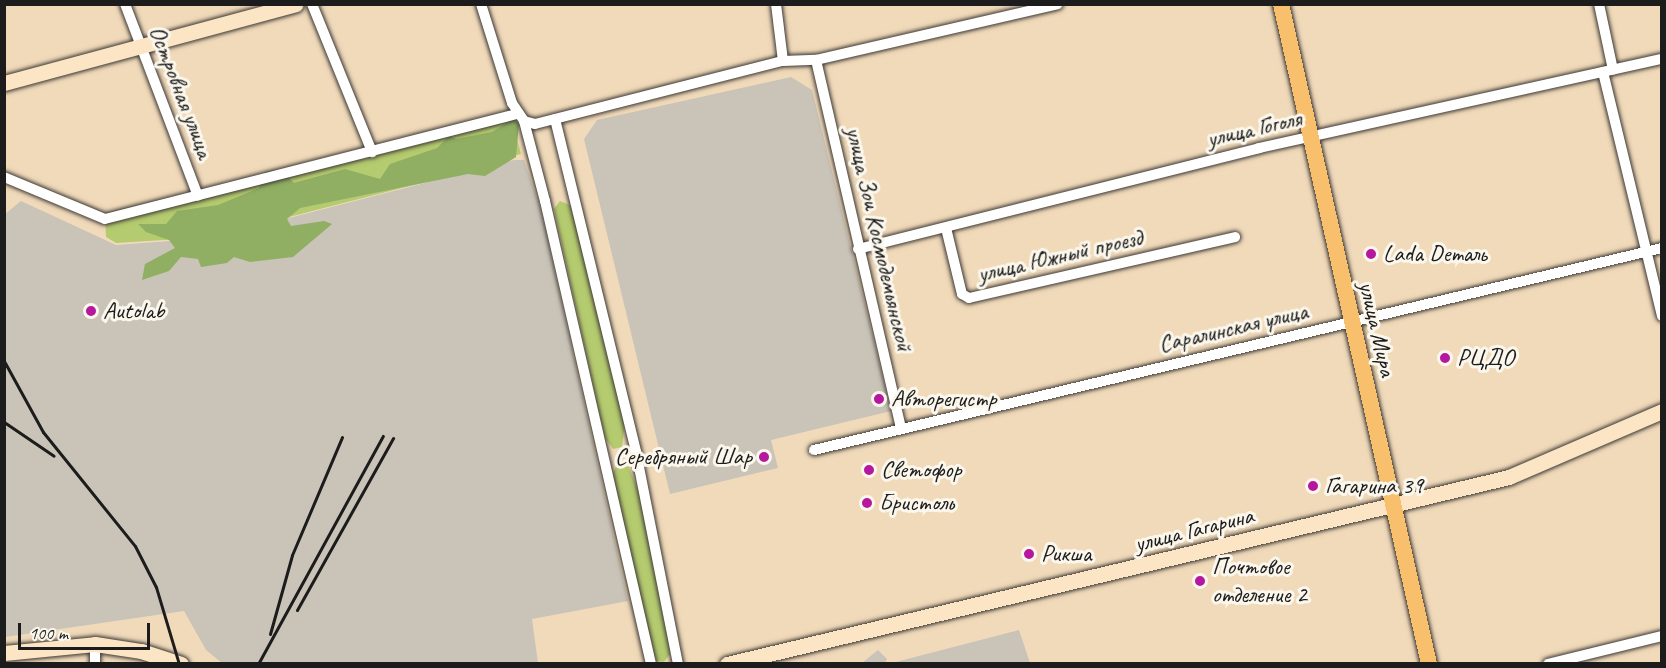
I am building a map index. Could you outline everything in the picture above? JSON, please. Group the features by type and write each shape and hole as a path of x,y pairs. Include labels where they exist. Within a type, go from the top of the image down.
{"main road":[{"name":"улица Мира","path":"1281,4 1429,663"}],"street":[{"name":"Островная улица","path":"124,4 198,196"},
{"path":"4,83 296,4"},
{"path":"312,4 372,152"},
{"path":"482,4 521,118 651,663"},
{"path":"776,4 783,62"},
{"path":"4,177 105,219 372,152 521,118 535,124 783,62 816,60 1058,4"},
{"path":"1599,4 1608,71 1645,252 1662,316"},
{"name":"улица Гоголя","path":"858,249 1311,138 1662,59"},
{"name":"улица Зои Космодемьянской","path":"816,60 901,428"},
{"path":"555,119 636,452 678,663"},
{"name":"улица Южный проезд","path":"946,228 962,294 969,298 1235,237"},
{"name":"Саралинская улица","path":"814,450 1662,248"},
{"name":"улица Гагарина","path":"727,663 1509,477 1662,411"},
{"path":"1548,663 1662,636"},
{"path":"4,652 95,644 181,663"},
{"path":"95,644 96,663"}],"shaded area":[{"path":"791,77 812,90 891,411 771,440 778,468 670,494 584,139 597,120"},
{"path":"514,160 524,160 541,210 628,601 532,619 538,663 222,663 206,650 184,611 5,637 5,214 21,201 116,245 211,238"},
{"path":"1019,630 1030,663 892,663"},
{"path":"878,650 887,659 885,663 862,663"}],"green space":[{"path":"510,114 521,154 460,169 460,173 211,237 116,243 106,237 105,213"},
{"path":"513,119 519,124 516,157 485,176 468,174 300,208 287,219 291,226 324,221 332,224 293,257 250,262 234,257 227,263 201,267 198,259 181,257 169,271 142,280 145,264 175,248 169,240 146,232 138,224 166,224 177,211 218,205 259,188 265,172 274,170 282,171 294,183 345,169 380,179 390,164 437,148 449,136 456,139 492,132"},
{"path":"560,201 572,206 625,422 622,447 613,449 605,438 554,209"},
{"path":"616,466 629,467 644,506 671,653 664,662 657,661 651,651 613,474"}],"railway":[{"path":"4,361 43,432 135,546 156,587 179,664"},
{"path":"4,422 54,456"},
{"path":"258,664 383,436"},
{"path":"270,634 292,555 342,437"},
{"path":"297,610 393,438"}],"place":[{"name":"Lada Dеталь","path":"1371,254"},
{"name":"Autolab","path":"91,311"},
{"name":"РЦДО","path":"1445,358"},
{"name":"Авторегистр","path":"879,399"},
{"name":"Серебряный Шар","path":"764,457"},
{"name":"Светофор","path":"869,470"},
{"name":"Гагарина 39","path":"1313,486"},
{"name":"Бристоль","path":"867,503"},
{"name":"Рикша","path":"1029,554"},
{"name":"Почтовое отделение 2","path":"1200,581"}]}
